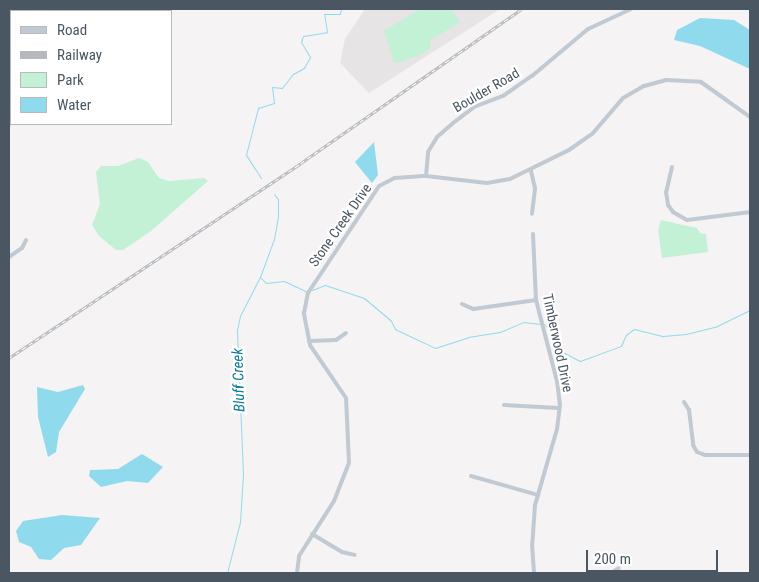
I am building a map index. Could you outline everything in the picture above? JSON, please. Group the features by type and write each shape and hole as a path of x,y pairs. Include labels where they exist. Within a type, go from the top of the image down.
{"street":[{"name":"Boulder Road","path":"426,176 428,152 437,137 453,123 474,107 503,96 532,76 588,29 631,9"},
{"name":"Stone Creek Drive","path":"297,573 300,556 334,500 349,463 346,398 315,357 308,341 304,313 308,293 379,186 395,178 426,176 487,183 510,179 531,170 593,133 623,98 644,86 666,80 701,82 750,117"},
{"path":"672,167 666,192 668,205 673,212 686,220 750,212"},
{"path":"531,170 535,189 532,214"},
{"name":"Timberwood Drive","path":"533,234 536,300 557,381 559,408 557,429 538,495 532,544 534,573"},
{"path":"9,257 22,248 26,240"},
{"path":"462,304 473,309 536,300"},
{"path":"308,341 336,340 346,333"},
{"path":"684,402 690,410 693,445 697,452 705,455 750,454"},
{"path":"504,405 559,408"},
{"path":"471,476 538,495"},
{"path":"312,534 342,552 355,554"},
{"path":"611,573 619,568"}],"shaded area":[{"path":"365,9 500,9 369,93 340,63 345,39"}],"green space":[{"path":"420,9 452,9 460,22 430,41 430,49 423,54 398,63 394,62 384,31"},
{"path":"139,158 148,162 159,178 169,181 204,178 208,181 151,231 123,250 116,250 99,236 92,225 100,204 96,172 101,166 118,166"},
{"path":"661,220 697,228 700,233 706,234 708,252 662,258 658,230"}],"water":[{"path":"700,18 734,20 750,30 750,69 700,46 674,40 677,30"},
{"path":"374,142 378,175 372,183 355,162"},
{"path":"83,385 85,389 59,432 56,452 48,457 38,417 37,387 58,392"},
{"path":"142,454 163,467 148,483 127,481 101,487 89,476 90,470 118,469"},
{"path":"62,515 100,518 81,545 64,548 51,560 39,559 31,547 19,542 16,531 23,521"}],"waterway":[{"name":"Bluff Creek","path":"261,178 246,155 258,108 274,103 272,87 282,88 293,74 304,68 310,57 301,42 303,36 327,32 324,14 340,14 341,9"},
{"name":"Bluff Creek","path":"227,573 240,522 243,474 237,330 240,316 260,277 274,239 278,216 278,199 274,194"},
{"path":"260,277 266,283 284,281 308,292"},
{"path":"312,290 325,285 364,298 391,321 395,329 435,348 468,337 500,332 524,322 540,324"},
{"path":"544,324 561,342 559,350 580,361 621,346 626,335 634,329 663,336 686,334 717,326 750,310"}],"railway":[{"path":"9,358 301,163 522,9"}]}
